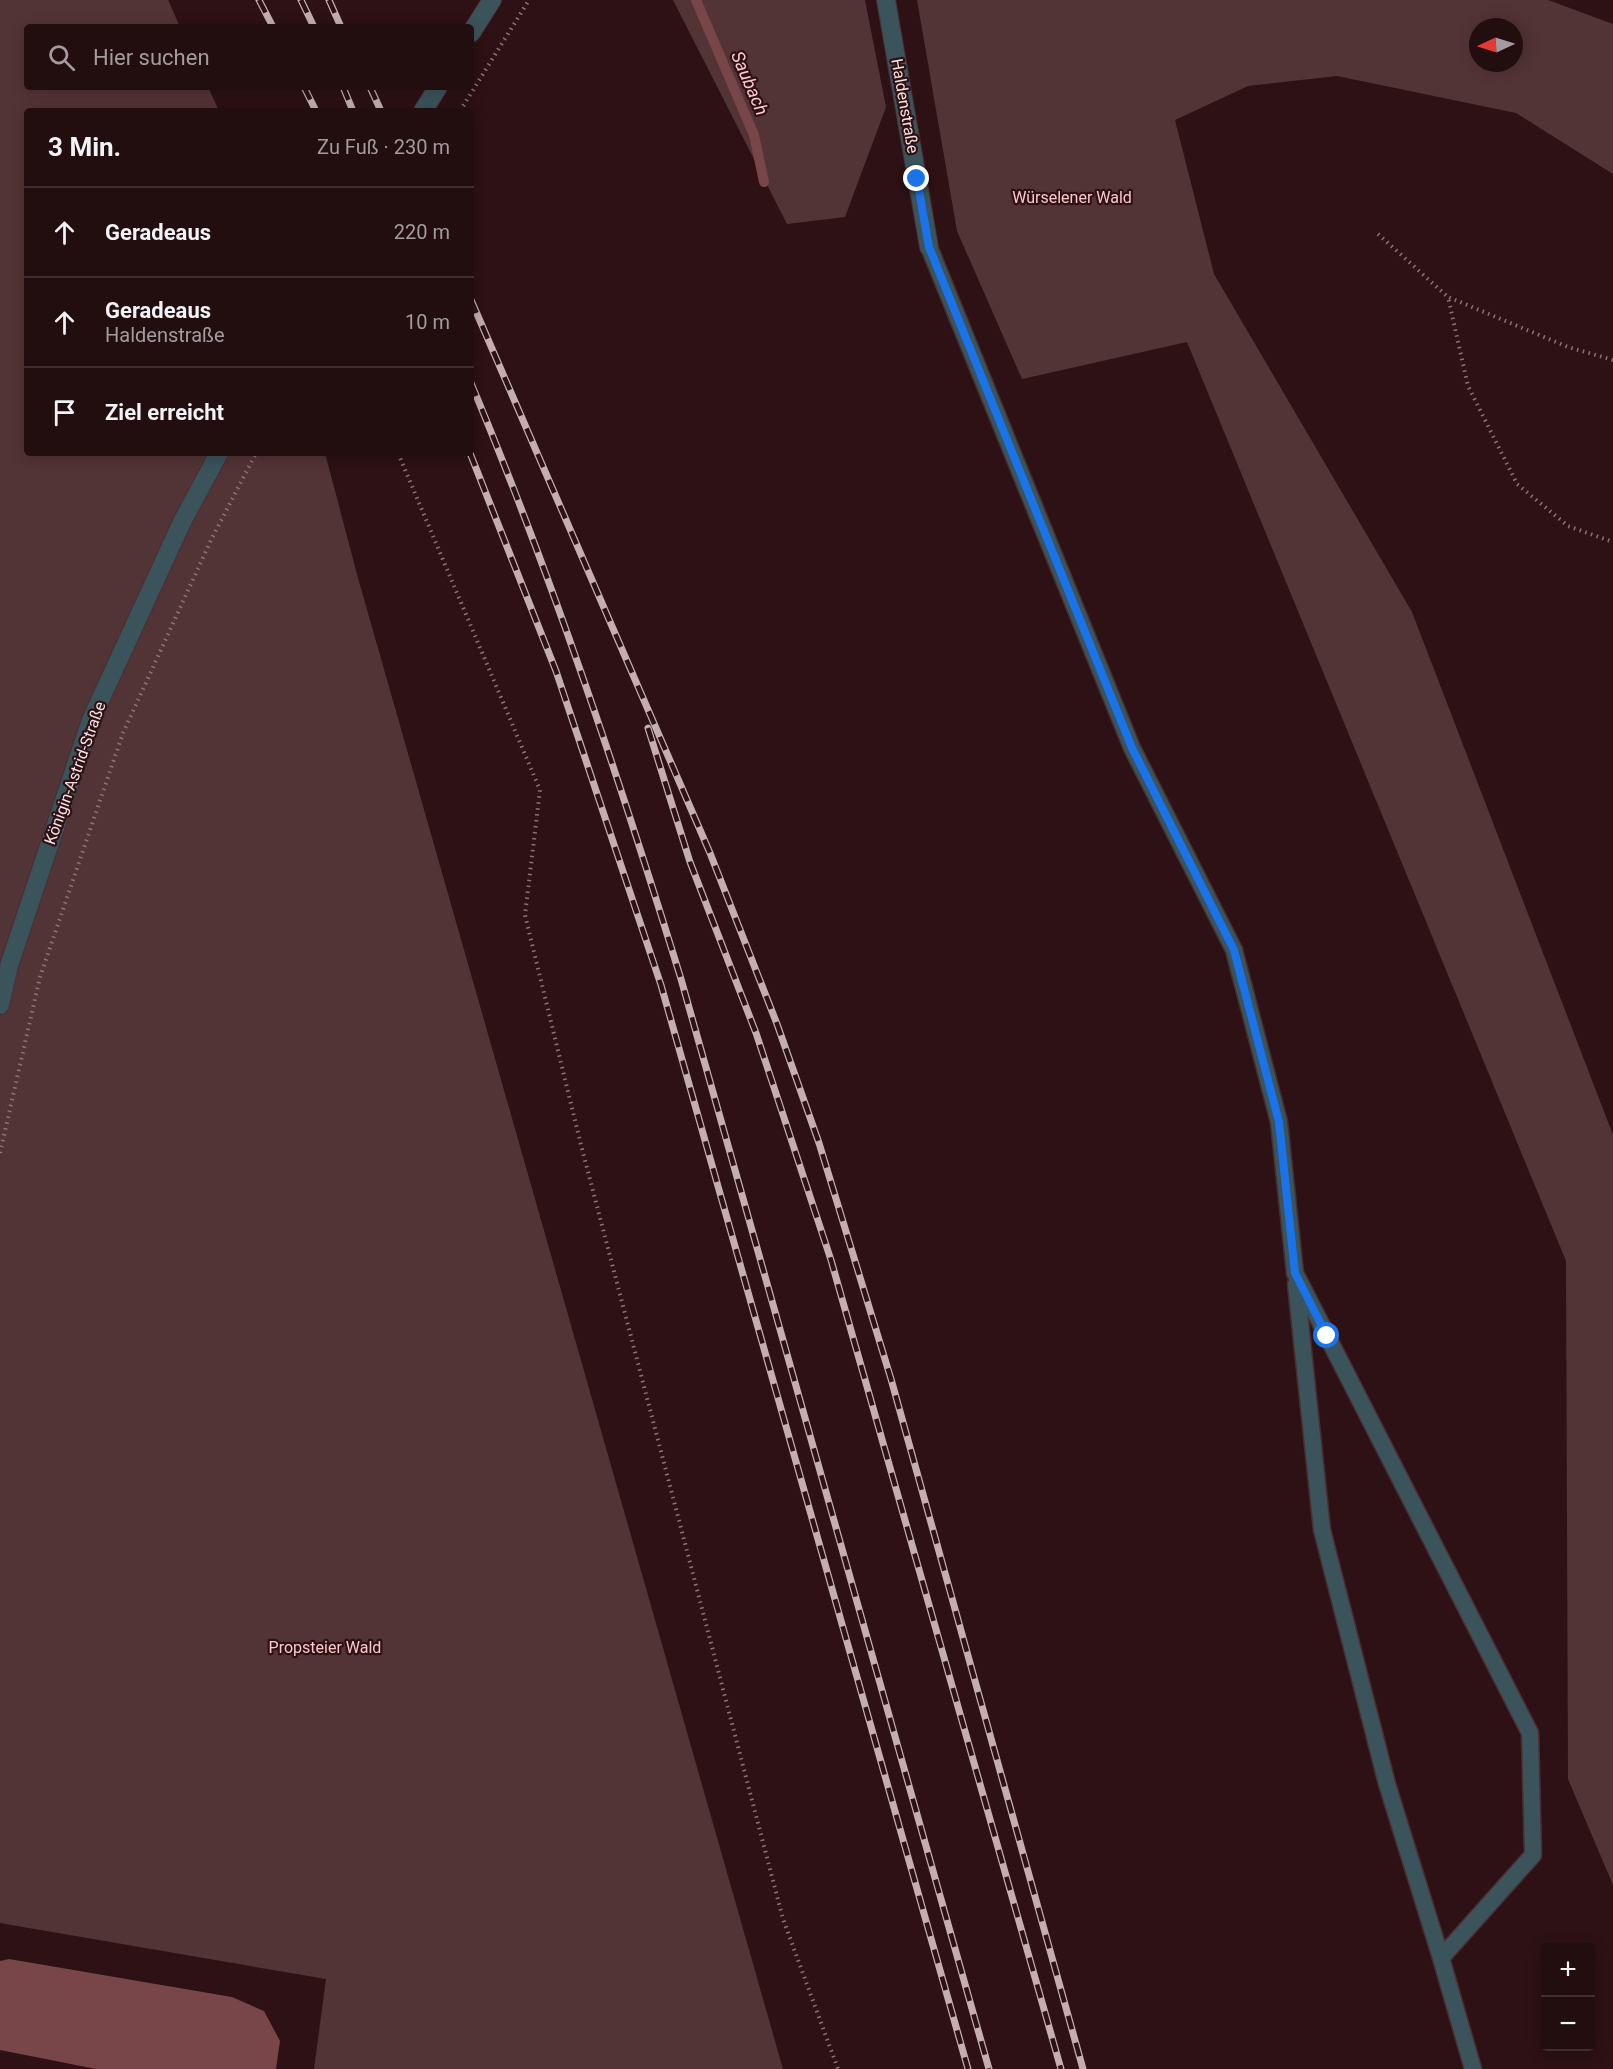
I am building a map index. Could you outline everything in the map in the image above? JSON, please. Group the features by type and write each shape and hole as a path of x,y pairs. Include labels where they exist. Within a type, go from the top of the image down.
{"street":[{"path":"474,28 492,0"},
{"name":"Haldenstraße","path":"886,0 929,247"},
{"path":"425,108 436,90"},
{"name":"Königin-Astrid-Straße","path":"0,1005 9,966 91,720 182,522 217,456"}],"lane":[{"path":"929,247 1132,748 1234,950 1279,1122 1322,1530 1387,1784 1473,2069"},
{"path":"1295,1273 1530,1733 1533,1855 1441,1958"}],"path":[{"path":"474,88 529,0"},
{"path":"462,108 473,90"},
{"path":"1378,234 1448,297 1568,347 1613,360"},
{"path":"1448,297 1468,386 1517,484 1568,526 1613,542"},
{"path":"0,1153 40,977 123,733 211,540 254,456"},
{"path":"399,456 540,790 525,915 582,1145 783,1918 838,2069"}],"green space":[{"name":"Propsteier Wald","path":"0,0 168,0 179,24 24,24 24,90 209,90 218,108 24,108 24,456 326,456 358,578 783,2069 314,2069 326,1979 0,1923"},
{"path":"673,0 865,0 886,107 845,217 787,224"},
{"name":"Würselener Wald","path":"917,0 1548,0 1613,24 1613,174 1516,113 1337,76 1248,86 1175,120 1214,274 1412,612 1613,1135 1613,1885 1568,1779 1566,1261 1187,342 1022,379 957,231"}],"shaded area":[{"path":"9,1959 232,1997 264,2011 280,2041 276,2069 96,2069 0,2050 0,1961"}],"waterway":[{"name":"Saubach","path":"696,0 754,135 764,182"}],"railway":[{"path":"259,0 271,24"},
{"path":"301,0 313,24"},
{"path":"329,0 340,24"},
{"path":"306,90 314,108"},
{"path":"344,90 352,108"},
{"path":"371,90 380,108"},
{"path":"474,307 710,853 777,1024 819,1143 891,1379 1083,2069"},
{"path":"474,390 557,604 633,828 681,979 989,2069"},
{"path":"471,456 556,671 661,985 968,2069"},
{"path":"648,728 690,862 756,1033 831,1260 1061,2069"}],"route":[{"path":"917,179 929,247 1132,748 1234,950 1279,1122 1295,1273 1327,1336"}]}
